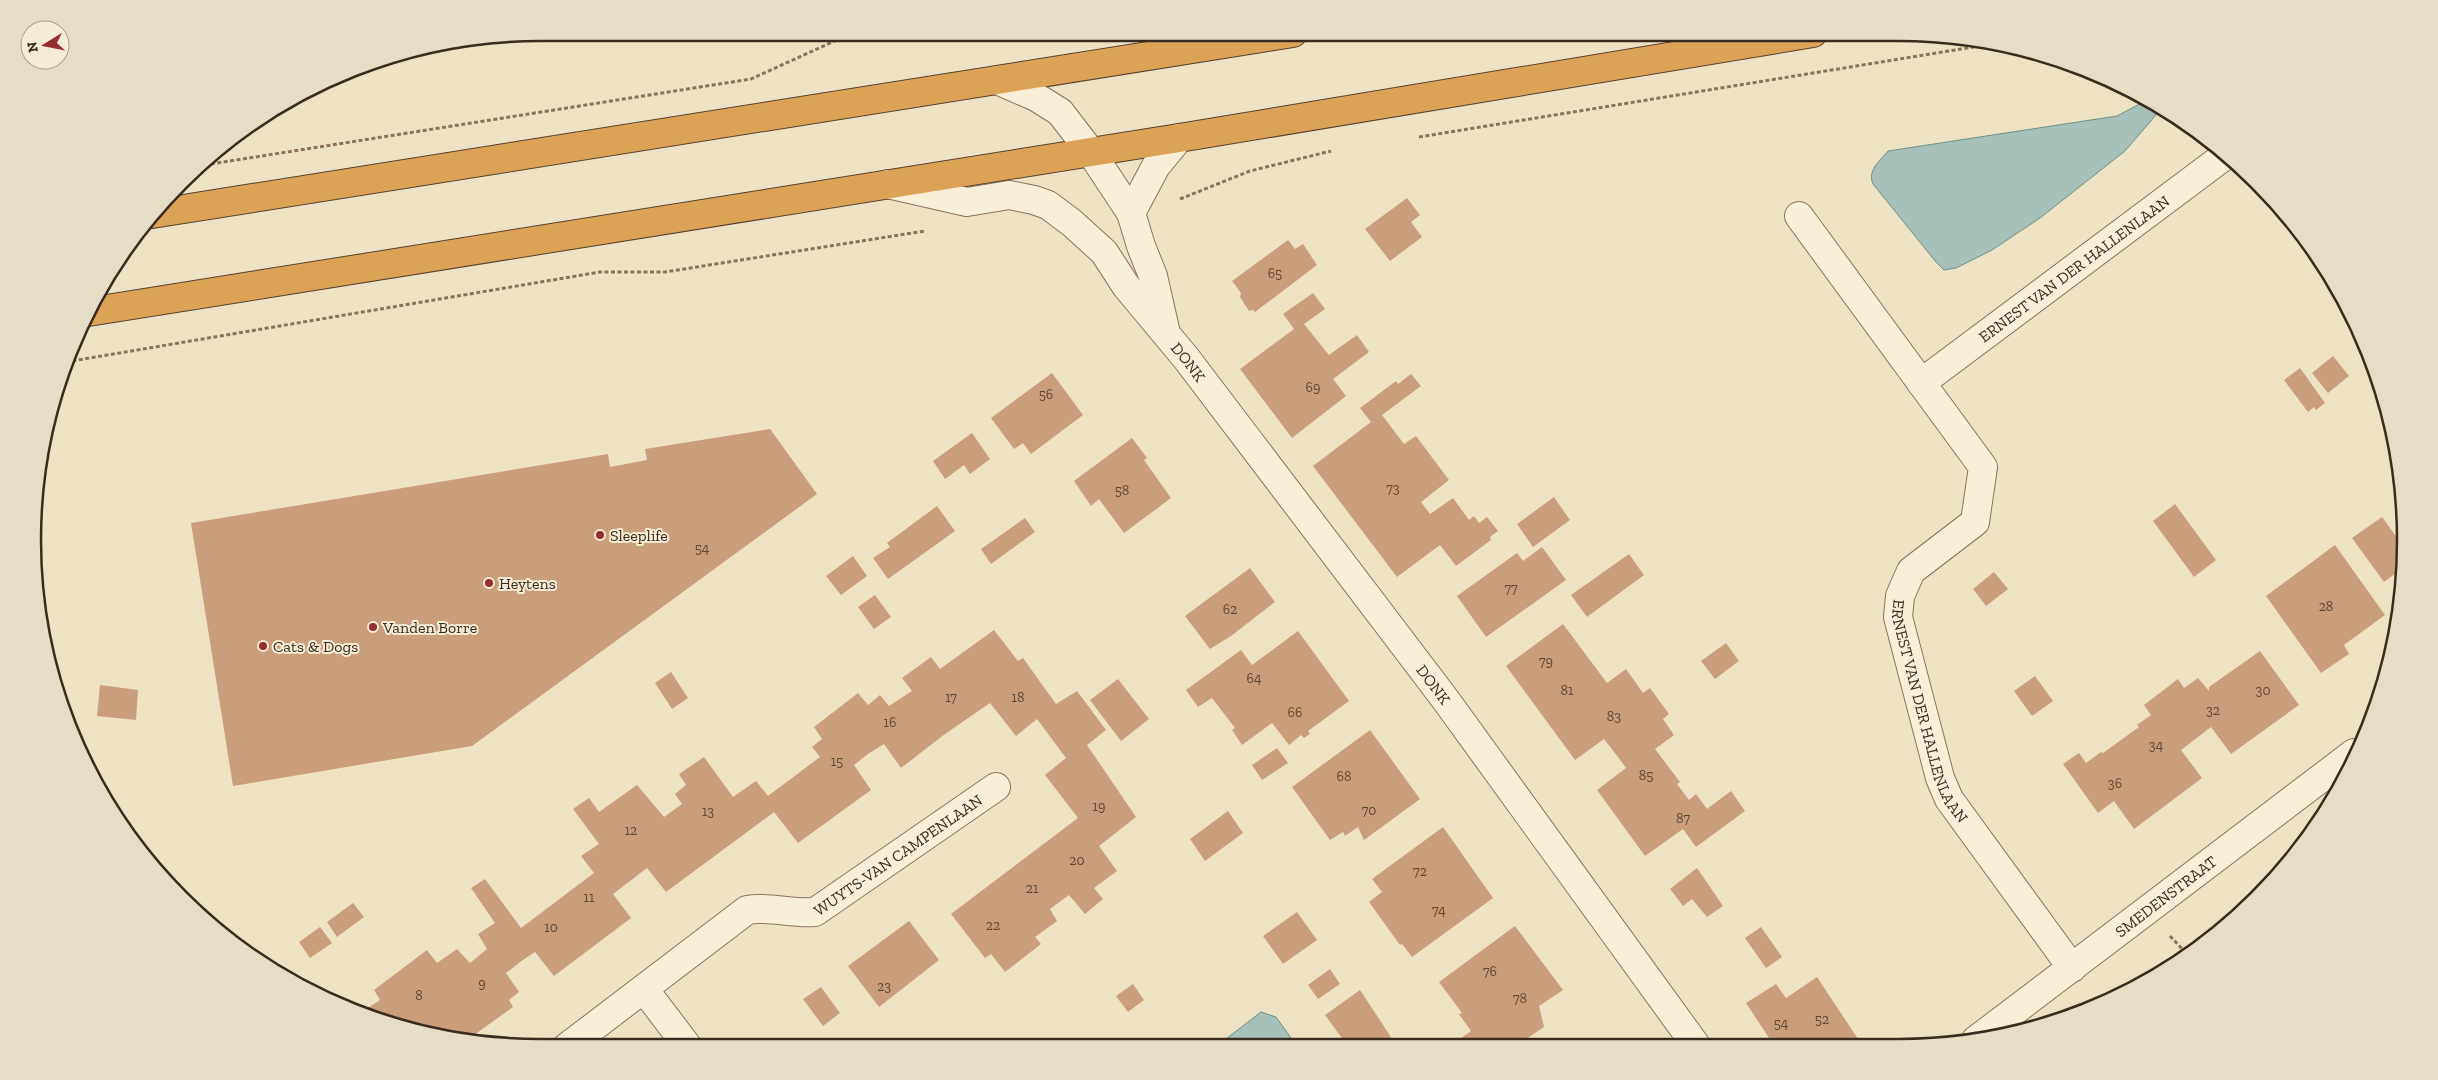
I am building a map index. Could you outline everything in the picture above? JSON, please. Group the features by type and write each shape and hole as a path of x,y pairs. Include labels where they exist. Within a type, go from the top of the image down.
{"highway":[{"path":"164,212 1238,41"},
{"path":"98,310 1180,138 1759,41"}],"street":[{"name":"DONK","path":"997,80 1036,97 1060,112 1090,151 1131,213 1153,276 1165,330"},
{"path":"1131,213 1156,166 1180,138"},
{"name":"ERNEST VAN DER HALLENLAAN","path":"1921,383 2220,159"},
{"name":"DONK","path":"888,184 967,202 1009,195 1048,205 1072,223 1104,252 1126,286 1165,330 1445,699 1691,1039"},
{"name":"ERNEST VAN DER HALLENLAAN","path":"1799,216 1983,467 1975,522 1911,571 1900,596 1898,617 1940,778 1949,799 2072,968"},
{"name":"SMEDENSTRAAT","path":"1990,1030 2346,759"},
{"name":"WUYTS-VAN CAMPENLAAN","path":"578,1039 747,910 757,908 798,913 814,912 996,787"},
{"path":"644,989 682,1039"}],"path":[{"path":"213,164 751,79 833,41"},
{"path":"1411,138 1971,47"},
{"path":"1131,213 1176,201 1250,171 1332,151"},
{"path":"75,360 600,272 665,272 934,229"}],"water":[{"path":"2140,104 2157,114 2125,151 2040,218 1992,250 1956,268 1944,270 1936,262 1873,184 1873,170 1888,151 2117,116"},
{"path":"1261,1012 1276,1017 1292,1039 1226,1039"}],"building":[{"path":"1407,198 1420,215 1411,222 1422,237 1390,261 1365,229"},
{"path":"1288,240 1295,249 1303,244 1317,265 1255,312 1253,310 1249,311 1240,297 1241,293 1232,281"},
{"path":"1313,293 1325,309 1304,324 1329,355 1357,335 1369,352 1333,379 1346,396 1292,438 1240,369 1294,329 1283,314"},
{"path":"2333,356 2349,376 2328,393 2312,373"},
{"path":"2300,368 2325,403 2316,410 2314,407 2308,412 2284,380"},
{"path":"1052,373 1083,415 1031,454 1023,443 1014,449 991,418"},
{"path":"1411,374 1421,386 1382,415 1404,444 1416,436 1449,480 1421,502 1430,514 1453,498 1469,520 1474,516 1479,523 1487,517 1498,531 1490,537 1491,540 1456,566 1440,545 1397,577 1313,466 1371,422 1360,408 1396,381 1398,384"},
{"path":"770,429 817,494 472,746 233,786 191,523 608,454 610,467 647,460 645,449"},
{"path":"972,433 990,459 970,474 964,465 945,479 933,461"},
{"path":"1132,438 1147,458 1144,460 1171,498 1124,533 1099,499 1091,506 1074,481"},
{"path":"1554,497 1570,520 1533,547 1517,524"},
{"path":"2175,504 2216,560 2194,577 2153,521"},
{"path":"937,506 955,531 888,579 873,558 890,547 887,543"},
{"path":"2382,517 2397,538 2396,573 2384,582 2352,538"},
{"path":"1025,518 1035,532 991,564 981,549"},
{"path":"2335,545 2385,615 2344,645 2349,654 2321,673 2266,596"},
{"path":"1542,547 1566,580 1486,637 1457,596 1517,553 1523,561"},
{"path":"1629,554 1644,575 1587,617 1571,595"},
{"path":"853,556 867,576 841,595 826,576"},
{"path":"1250,568 1275,602 1231,636 1210,649 1185,616"},
{"path":"1994,572 2008,589 1986,606 1973,589"},
{"path":"875,595 891,617 874,629 858,607"},
{"path":"1563,624 1607,683 1626,669 1643,693 1650,688 1669,714 1663,719 1674,735 1655,749 1680,782 1677,784 1689,800 1696,794 1707,809 1731,791 1745,811 1696,847 1683,829 1645,856 1597,790 1626,768 1604,739 1575,760 1506,666"},
{"path":"994,630 1018,661 1023,658 1056,704 1077,691 1106,730 1087,745 1136,817 1099,846 1117,871 1094,888 1103,899 1085,914 1069,895 1050,909 1057,921 1035,937 1041,944 1005,972 991,954 985,958 951,914 1078,818 1045,775 1066,758 1037,719 1016,736 990,703 945,734 901,768 884,744 868,754 854,765 871,790 798,843 774,812 666,892 647,868 613,894 631,918 554,976 535,952 520,962 506,973 519,992 509,1000 513,1007 475,1034 411,1022 368,1008 380,1000 374,990 427,950 437,963 457,949 470,963 487,949 478,934 495,923 471,888 485,879 521,928 594,873 581,856 599,844 573,809 589,798 599,812 637,785 664,817 682,804 675,794 686,785 679,774 704,757 733,797 756,781 768,796 820,757 812,747 822,739 814,727 858,693 868,705 880,695 889,706 912,691 902,678 931,657 940,669"},
{"path":"1298,631 1349,701 1308,731 1310,734 1304,738 1301,735 1289,745 1272,723 1242,745 1232,730 1235,728 1212,698 1198,707 1186,690 1241,650 1252,665"},
{"path":"1726,643 1739,661 1715,679 1701,661"},
{"path":"2260,651 2299,705 2231,754 2211,727 2181,750 2202,778 2134,829 2114,801 2098,813 2063,764 2079,753 2086,763 2139,727 2137,725 2151,715 2144,705 2178,679 2184,688 2198,678 2209,691 2209,687"},
{"path":"671,672 688,698 672,709 655,683"},
{"path":"2035,676 2053,701 2032,716 2014,691"},
{"path":"1118,679 1149,719 1121,741 1090,700"},
{"path":"100,685 138,690 136,720 97,716"},
{"path":"1370,730 1420,799 1364,840 1358,827 1345,836 1343,832 1330,840 1292,787"},
{"path":"1277,748 1288,763 1262,780 1252,765"},
{"path":"1228,811 1243,833 1205,861 1190,839"},
{"path":"1443,827 1493,898 1412,957 1402,944 1400,945 1369,902 1382,892 1372,879"},
{"path":"1697,868 1723,906 1707,917 1692,899 1683,906 1670,889"},
{"path":"353,903 364,917 337,937 327,922"},
{"path":"1297,912 1317,940 1283,964 1263,936"},
{"path":"909,921 939,960 879,1007 848,966"},
{"path":"1515,926 1563,990 1539,1006 1544,1027 1526,1039 1460,1039 1471,1031 1459,1014 1462,1013 1439,982"},
{"path":"320,927 332,943 310,958 299,942"},
{"path":"1761,927 1782,957 1766,968 1745,938"},
{"path":"1330,969 1340,984 1318,999 1308,985"},
{"path":"1817,977 1858,1039 1770,1039 1746,1003 1776,984 1786,998"},
{"path":"1133,984 1144,1000 1128,1012 1116,996"},
{"path":"821,987 840,1013 823,1026 803,999"},
{"path":"1360,990 1391,1037 1388,1039 1343,1039 1325,1015"}],"place":[{"name":"Sleeplife","path":"600,535"},
{"name":"Heytens","path":"489,583"},
{"name":"Vanden Borre","path":"373,627"},
{"name":"Cats & Dogs","path":"263,646"}]}
